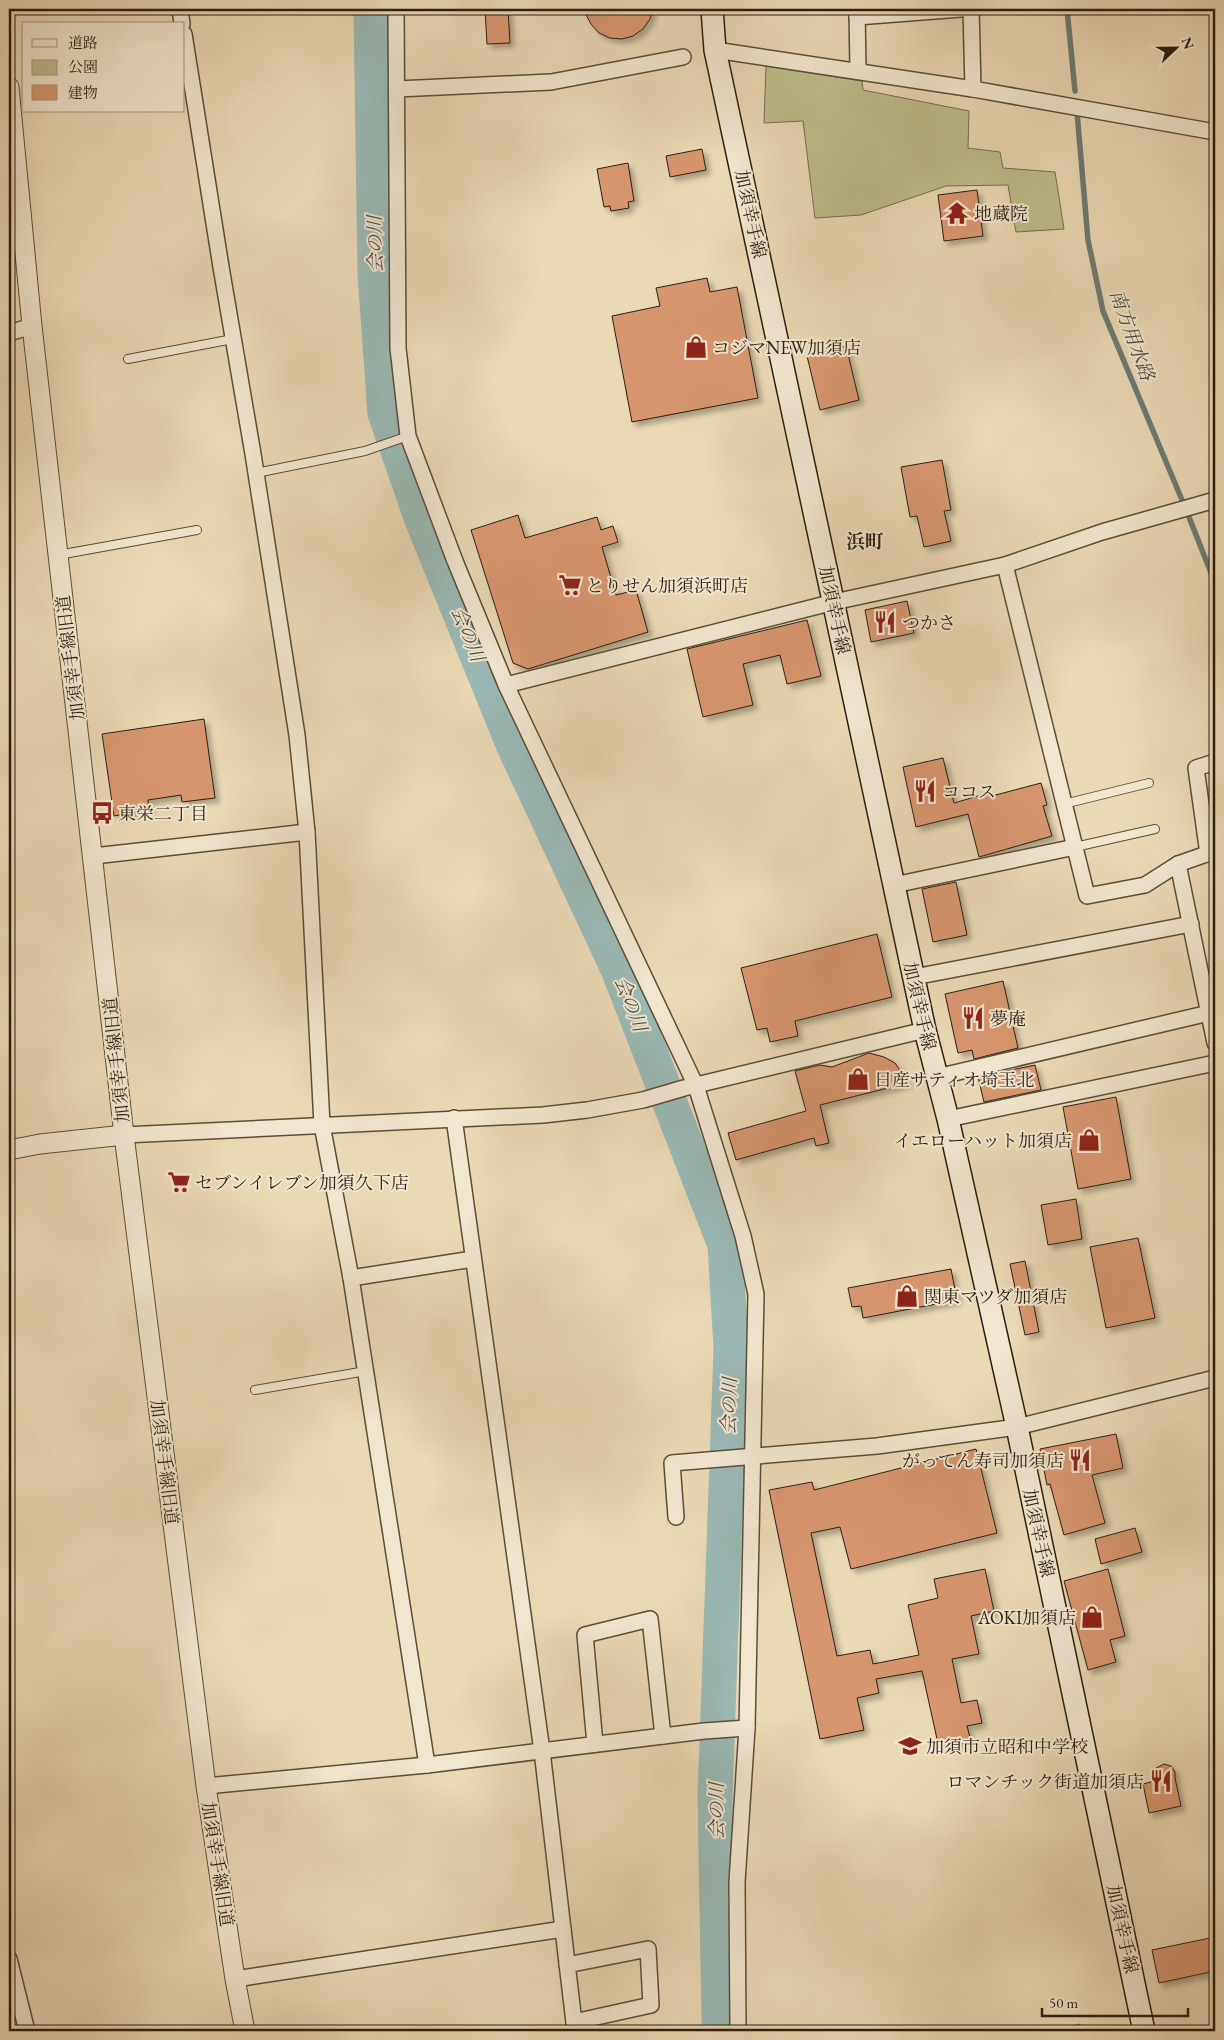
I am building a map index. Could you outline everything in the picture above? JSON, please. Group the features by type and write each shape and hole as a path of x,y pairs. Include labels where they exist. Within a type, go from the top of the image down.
{"main road":[{"name":"加須幸手線","path":"712,9 716,50 894,886 1016,1427 1144,2031"}],"street":[{"path":"180,9 182,22"},
{"path":"396,9 398,348 408,436 455,561 506,685 690,1087 743,1236 756,1294 747,1728 738,1882 738,2031"},
{"path":"858,72 857,13 961,9"},
{"path":"971,9 973,89"},
{"path":"185,40 297,735 307,832 322,1125 351,1278 426,1765"},
{"path":"716,50 973,89 1215,132"},
{"path":"396,89 551,82 683,57"},
{"name":"加須幸手線旧道","path":"9,87 32,326 94,856 124,1135 206,1786 235,1979 245,2031"},
{"path":"9,333 32,326"},
{"path":"506,685 834,602 1005,565 1102,532 1215,500"},
{"path":"1005,565 1087,896 1145,885 1178,864 1212,853 1196,768 1215,762"},
{"path":"94,856 307,832"},
{"path":"894,886 1075,847"},
{"path":"1178,864 1215,1043"},
{"path":"914,977 1191,924"},
{"path":"937,1077 1209,1013"},
{"path":"9,1150 40,1144 124,1135 543,1115 587,1110 643,1100 925,1030"},
{"path":"948,1119 1215,1063"},
{"path":"454,1118 542,1751 574,2027 651,2005 648,1949 567,1965"},
{"path":"351,1278 473,1259"},
{"path":"676,1517 672,1463 877,1446 1016,1427 1215,1378"},
{"path":"595,1744 585,1635 650,1619 663,1736"},
{"path":"206,1786 426,1765 704,1731 747,1728"},
{"path":"235,1979 563,1929"},
{"path":"9,1959 13,1993 27,2031"}],"lane":[{"path":"128,359 233,339"},
{"path":"256,473 365,452 408,436"},
{"path":"58,554 197,530"},
{"path":"1064,804 1149,783"},
{"path":"1075,847 1155,829"},
{"path":"254,1390 366,1371"}],"green space":[{"path":"766,66 862,81 863,90 969,111 968,148 1000,152 1003,168 1055,172 1064,229 1016,232 1008,185 946,186 861,215 815,218 803,121 764,123"}],"water":[{"path":"1080,2024 1082,2031 1050,2031"}],"building":[{"path":"485,9 508,9 510,43 487,44"},
{"path":"583,9 653,9 650,19 643,29 633,36 622,39 610,38 599,33 591,24"},
{"path":"702,149 706,170 670,177 666,156"},
{"path":"628,163 634,201 628,202 629,208 611,211 610,206 604,207 597,169"},
{"path":"977,190 983,236 944,241 938,195"},
{"path":"707,278 710,292 737,287 758,398 632,422 612,316 660,306 656,288"},
{"path":"846,346 859,400 820,410 807,356"},
{"path":"942,460 951,510 944,511 951,541 924,547 917,516 910,517 901,467"},
{"path":"518,515 525,538 597,517 601,530 613,526 618,542 602,547 616,595 636,590 648,632 528,669 513,663 471,530"},
{"path":"907,601 914,633 871,642 865,610"},
{"path":"807,620 821,676 787,684 780,655 743,664 753,705 703,717 687,649"},
{"path":"204,719 215,798 182,802 181,795 148,800 149,810 114,816 102,734"},
{"path":"943,758 954,803 991,792 992,796 1041,783 1047,805 1043,806 1052,836 979,857 968,814 916,827 903,767"},
{"path":"956,882 967,935 933,942 922,889"},
{"path":"877,934 892,997 795,1021 798,1036 770,1042 767,1028 757,1030 741,968"},
{"path":"1003,981 1018,1048 974,1059 972,1050 958,1053 945,994"},
{"path":"869,1053 884,1057 895,1063 908,1083 820,1105 829,1143 816,1146 814,1138 736,1160 728,1133 806,1111 795,1071 820,1065 832,1067"},
{"path":"1035,1065 1041,1090 984,1102 978,1077"},
{"path":"1116,1097 1131,1179 1078,1189 1063,1107"},
{"path":"1076,1199 1082,1239 1048,1245 1041,1205"},
{"path":"1138,1238 1155,1318 1106,1328 1090,1247"},
{"path":"1025,1261 1039,1332 1025,1335 1010,1264"},
{"path":"951,1269 957,1300 863,1318 861,1306 852,1307 848,1288"},
{"path":"1116,1434 1123,1468 1092,1475 1105,1523 1064,1535 1050,1484 1047,1485 1040,1449"},
{"path":"976,1449 997,1533 851,1569 840,1527 811,1533 837,1656 870,1650 873,1664 919,1655 908,1605 938,1598 934,1579 985,1569 994,1611 971,1616 979,1654 952,1659 961,1703 977,1700 982,1723 967,1726 971,1741 939,1748 922,1671 876,1679 879,1693 857,1698 864,1730 820,1739 769,1490 812,1482 814,1490"},
{"path":"1135,1528 1142,1552 1101,1564 1095,1539"},
{"path":"1108,1569 1125,1636 1110,1640 1116,1662 1088,1670 1064,1581"},
{"path":"1164,1764 1171,1766 1175,1772 1181,1806 1149,1813 1143,1784 1151,1782 1156,1768"},
{"path":"1215,1937 1215,1971 1159,1983 1152,1950"}],"waterway":[{"name":"会の川","path":"371,9 375,274 385,413 422,520 513,744 618,969 725,1245 731,1348 715,1797 719,2020 723,2031"},
{"name":"南方用水路","path":"1067,9 1075,91"},
{"name":"南方用水路","path":"1077,112 1088,240 1103,311 1182,500"},
{"name":"南方用水路","path":"1189,517 1215,583"}],"place":[{"name":"地蔵院","path":"957,213"},
{"name":"コジマNEW加須店","path":"696,347"},
{"name":"とりせん加須浜町店","path":"570,585"},
{"name":"つかさ","path":"885,622"},
{"name":"ココス","path":"925,791"},
{"name":"東栄二丁目","path":"102,813"},
{"name":"夢庵","path":"973,1018"},
{"name":"日産サティオ埼玉北","path":"858,1079"},
{"name":"イエローハット加須店","path":"1089,1140"},
{"name":"セブンイレブン加須久下店","path":"179,1182"},
{"name":"関東マツダ加須店","path":"907,1296"},
{"name":"がってん寿司加須店","path":"1080,1460"},
{"name":"AOKI加須店","path":"1092,1617"},
{"name":"加須市立昭和中学校","path":"910,1746"},
{"name":"ロマンチック街道加須店","path":"1161,1781"}],"district":[{"name":"浜町","path":"865,541"}]}
